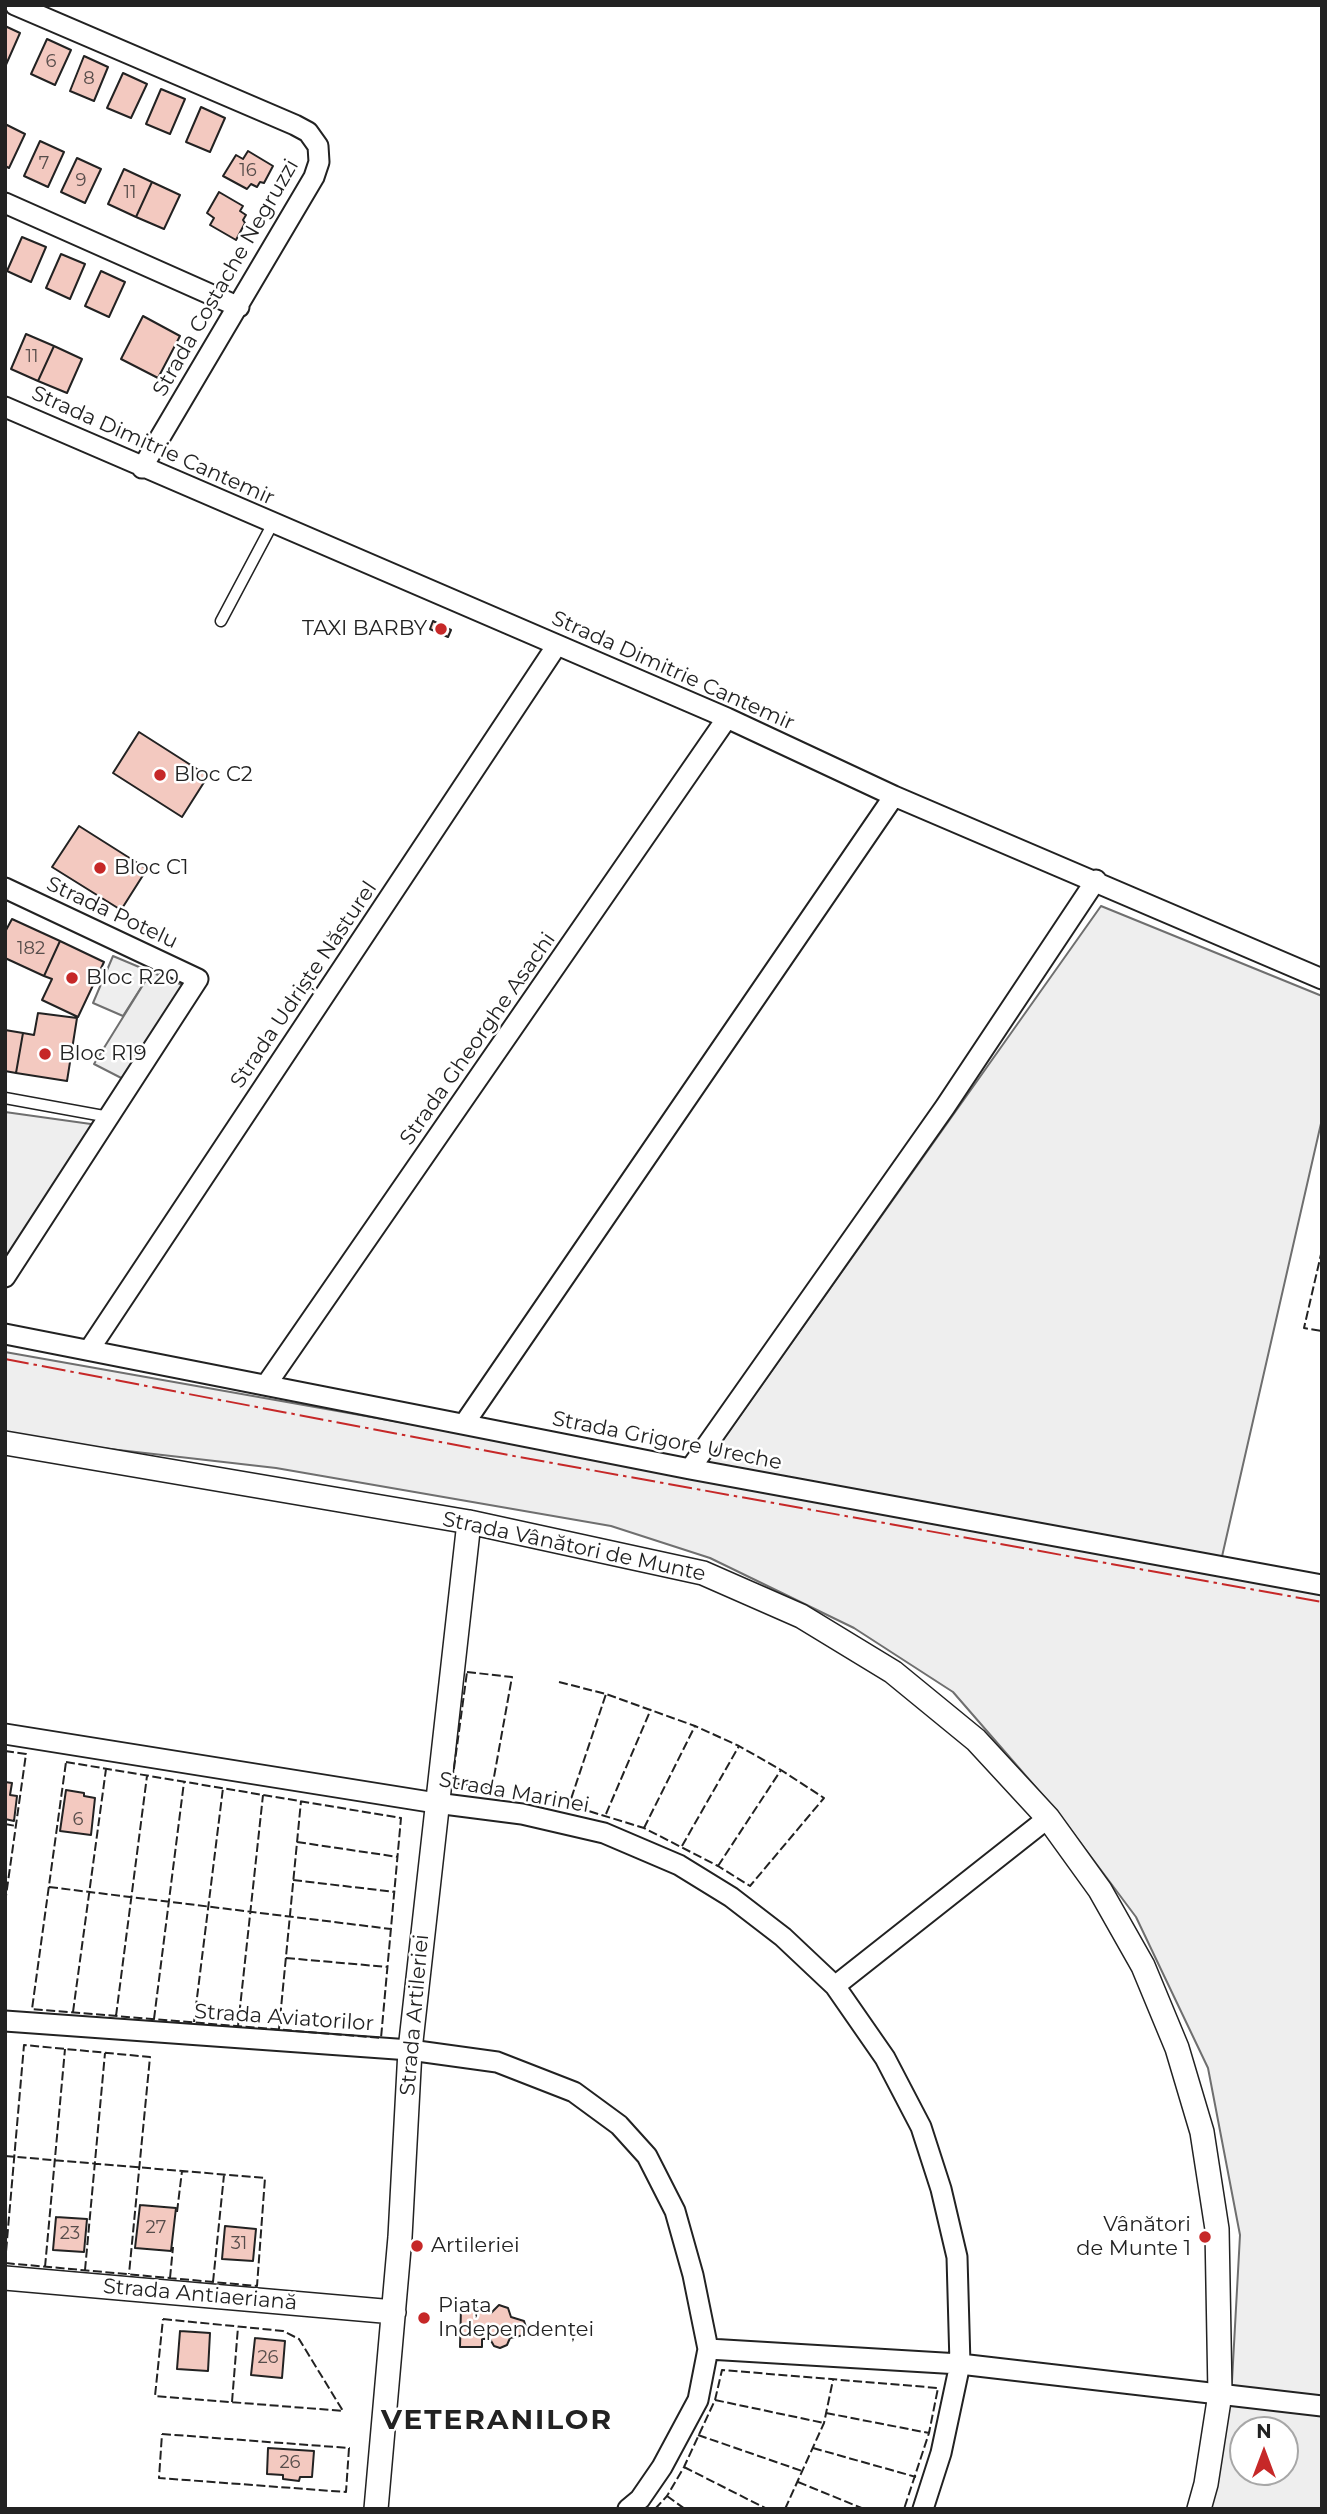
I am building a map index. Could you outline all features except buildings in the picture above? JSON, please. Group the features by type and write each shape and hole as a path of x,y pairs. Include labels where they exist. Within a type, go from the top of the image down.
{"street":[{"name":"Strada Costache Negruzzi","path":"15,5 295,125 308,132 318,146 319,162 314,177 142,468"},
{"path":"5,203 239,307"},
{"name":"Strada Dimitrie Cantemir","path":"5,407 727,718 894,796 1096,880 1322,979"},
{"name":"Strada Udriște Năsturel","path":"89,1350 557,645"},
{"name":"Strada Gheorghe Asachi","path":"266,1385 727,718"},
{"path":"464,1424 894,796"},
{"path":"690,1469 945,1107 1096,880"},
{"name":"Strada Potelu","path":"5,888 198,979 109,1117"},
{"path":"5,1277 109,1117"},
{"name":"Strada Grigore Ureche","path":"5,1334 690,1469 1322,1585"},
{"name":"Strada Vânători de Munte","path":"5,1443 469,1522 703,1573 801,1616 893,1672 976,1740 1048,1818 1100,1890 1143,1966 1177,2048 1202,2132 1217,2229 1220,2395 1206,2484 1199,2509"},
{"name":"Strada Artileriei","path":"376,2509 394,2312 410,2050 469,1522"},
{"name":"Strada Marinei","path":"5,1734 436,1803 522,1814 604,1833 679,1865 732,1897 783,1937 835,1986 885,2058 921,2127 941,2189 957,2257 960,2364 941,2453 923,2509"},
{"path":"835,1986 1048,1818"},
{"name":"Strada Aviatorilor","path":"5,2021 410,2050 497,2062 574,2092 619,2124 646,2156 676,2211 693,2274 708,2349 698,2400 662,2467 640,2499 628,2509"},
{"name":"Strada Antiaeriană","path":"5,2278 394,2312"},
{"path":"708,2349 960,2364 1322,2406"}],"lane":[{"path":"221,621 273,523"},
{"path":"5,1098 109,1117"}],"shaded area":[{"path":"1101,906 1322,996 1322,1119 1218,1574 1322,1590 1322,2509 1197,2509 1232,2381 1240,2235 1208,2068 1136,1917 1059,1814 953,1692 854,1628 710,1558 611,1526 276,1468 5,1437 5,1352 698,1475"},
{"path":"113,956 151,972 123,1016 93,1003"},
{"path":"151,972 192,989 131,1083 94,1064"},
{"path":"5,1112 98,1125 5,1263"}],"fence":[{"path":"1322,1250 1304,1328 1322,1331"},
{"path":"467,1672 512,1677 492,1788 452,1783 467,1672"},
{"path":"559,1682 606,1694 695,1726 739,1746 824,1798 750,1886 718,1866 644,1828 569,1805 606,1694"},
{"path":"606,1814 651,1709"},
{"path":"644,1828 695,1726"},
{"path":"682,1846 739,1746"},
{"path":"5,1751 26,1754 5,1903"},
{"path":"66,1762 401,1818 381,2038 32,2009 66,1762"},
{"path":"73,2012 106,1769"},
{"path":"718,1866 781,1770"},
{"path":"116,2016 147,1776"},
{"path":"154,2019 184,1782"},
{"path":"194,2022 223,1788"},
{"path":"238,2026 263,1795"},
{"path":"279,2029 301,1801"},
{"path":"5,1824 16,1826"},
{"path":"297,1842 398,1857"},
{"path":"293,1880 395,1892"},
{"path":"49,1887 391,1929"},
{"path":"286,1958 388,1967"},
{"path":"5,2263 24,2045 150,2057 129,2274"},
{"path":"45,2267 65,2049"},
{"path":"85,2270 105,2053"},
{"path":"5,2156 265,2178 257,2286 5,2263"},
{"path":"177,2212 182,2171"},
{"path":"213,2282 224,2175"},
{"path":"170,2278 173,2247"},
{"path":"163,2319 283,2331 299,2339 343,2411 155,2396 163,2319"},
{"path":"232,2402 238,2327"},
{"path":"655,2509 667,2496 684,2467 715,2400 722,2370 938,2388 929,2433 904,2509"},
{"path":"785,2509 824,2423 833,2380"},
{"path":"715,2400 824,2423"},
{"path":"826,2413 929,2433"},
{"path":"162,2434 349,2448 346,2492 159,2478 162,2434"},
{"path":"698,2435 802,2471"},
{"path":"813,2448 916,2477"},
{"path":"684,2467 767,2509"},
{"path":"798,2482 864,2509"},
{"path":"667,2496 685,2509"}],"power":[{"path":"5,1359 519,1457 1322,1602"}],"place":[{"name":"TAXI BARBY","path":"441,629"},
{"name":"Bloc C2","path":"160,775"},
{"name":"Bloc C1","path":"100,868"},
{"name":"Bloc R20","path":"72,978"},
{"name":"Bloc R19","path":"45,1054"},
{"name":"Vânători de Munte 1","path":"1205,2237"},
{"name":"Artileriei","path":"417,2246"},
{"name":"Piața Independenței","path":"424,2318"}],"district":[{"name":"VETERANILOR","path":"497,2421"}]}
